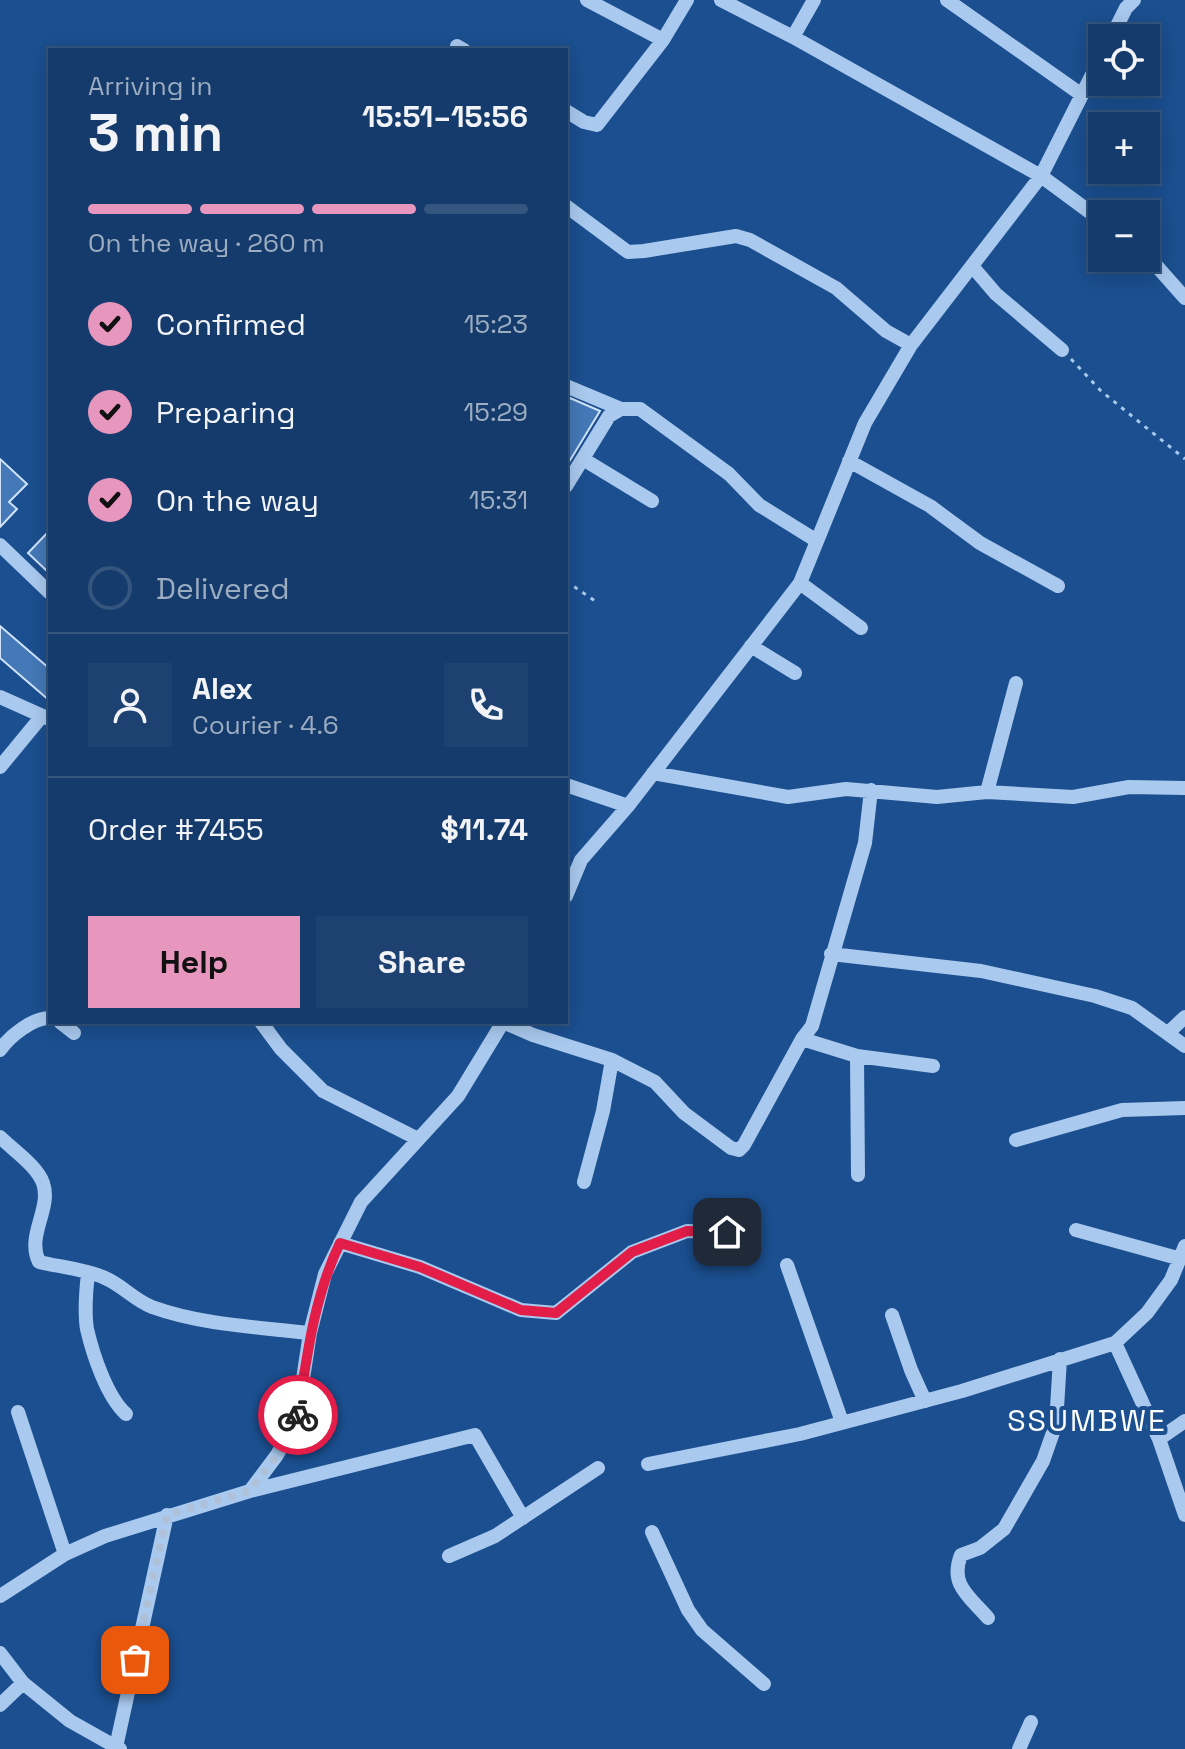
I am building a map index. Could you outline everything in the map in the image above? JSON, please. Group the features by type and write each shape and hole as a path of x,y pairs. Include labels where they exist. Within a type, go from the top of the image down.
{"street":[{"path":"587,0 663,40"},
{"path":"568,112 584,122 597,125 663,40 687,0"},
{"path":"721,0 1041,176 1088,211"},
{"path":"793,37 814,0"},
{"path":"947,0 1082,95"},
{"path":"1117,24 1125,3"},
{"path":"568,891 581,860 628,806 800,583 865,423 911,345 1041,176 1088,83"},
{"path":"568,207 628,252 736,236 750,240 836,288 886,331 911,345"},
{"path":"972,266 996,294 1062,350"},
{"path":"1160,270 1185,298"},
{"path":"568,387 621,409 640,409 729,474 759,505 817,541"},
{"path":"568,483 609,416 621,409"},
{"path":"583,459 652,501"},
{"path":"849,461 930,506 980,543 1058,586"},
{"path":"0,545 48,591"},
{"path":"800,583 861,628"},
{"path":"751,646 795,673"},
{"path":"987,792 1016,683"},
{"path":"0,697 46,717 0,767"},
{"path":"653,773 788,797 846,789 937,797 987,792 1073,797 1129,787 1185,788"},
{"path":"568,786 628,806"},
{"path":"508,1024 612,1060 655,1082 684,1113 731,1148 739,1150 812,1026 865,843 871,790"},
{"path":"831,954 981,971 1095,996 1132,1008 1185,1046"},
{"path":"1168,1033 1185,1017"},
{"path":"0,1050 8,1039 42,1018 48,1018"},
{"path":"63,1024 74,1033"},
{"path":"262,1024 281,1049 323,1091 418,1139"},
{"path":"250,1491 277,1455 297,1418 310,1333 325,1274 361,1202 458,1096 502,1024"},
{"path":"802,1039 857,1056 933,1066"},
{"path":"857,1056 858,1175"},
{"path":"584,1182 603,1111 612,1060"},
{"path":"1016,1140 1122,1110 1185,1108"},
{"path":"0,1137 43,1184 44,1195 33,1250 39,1262 108,1279 151,1306 210,1322 310,1333"},
{"path":"648,1464 800,1434 925,1401 1115,1343 1147,1313 1171,1280 1183,1253 1076,1230"},
{"path":"340,1243 420,1267 521,1310 556,1313 632,1252 687,1231 727,1232"},
{"path":"787,1265 842,1422"},
{"path":"88,1273 87,1329 107,1387 117,1406 126,1414"},
{"path":"892,1315 925,1401"},
{"path":"1115,1343 1159,1439 1185,1515"},
{"path":"988,1618 958,1583 955,1569 961,1555 980,1548 1004,1529 1043,1461 1056,1424 1060,1359"},
{"path":"18,1412 65,1554"},
{"path":"1159,1439 1185,1421"},
{"path":"0,1596 65,1554 105,1536 250,1491 475,1435 523,1518"},
{"path":"449,1556 495,1536 598,1468"},
{"path":"0,1653 23,1683 70,1721 118,1748 167,1515"},
{"path":"652,1532 688,1610 702,1630 764,1684"},
{"path":"0,1705 23,1683"},
{"path":"1019,1749 1031,1722"}],"path":[{"path":"1062,350 1101,391 1185,459"},
{"path":"568,582 595,601"}],"building":[{"path":"570,398 600,411 568,464"},
{"path":"0,459 27,484 9,502 17,509 0,527"},
{"path":"48,532 48,572 28,553"},
{"path":"0,626 48,667 48,699 0,658"}],"way so far":[{"path":"135,1660 167,1515 250,1491 277,1455 298,1415"}],"district":[{"name":"SSUMBWE","path":"1087,1421"}],"route":[{"path":"298,1415 310,1333 325,1274 340,1243 420,1267 521,1310 556,1313 632,1252 687,1231 727,1232"}]}
